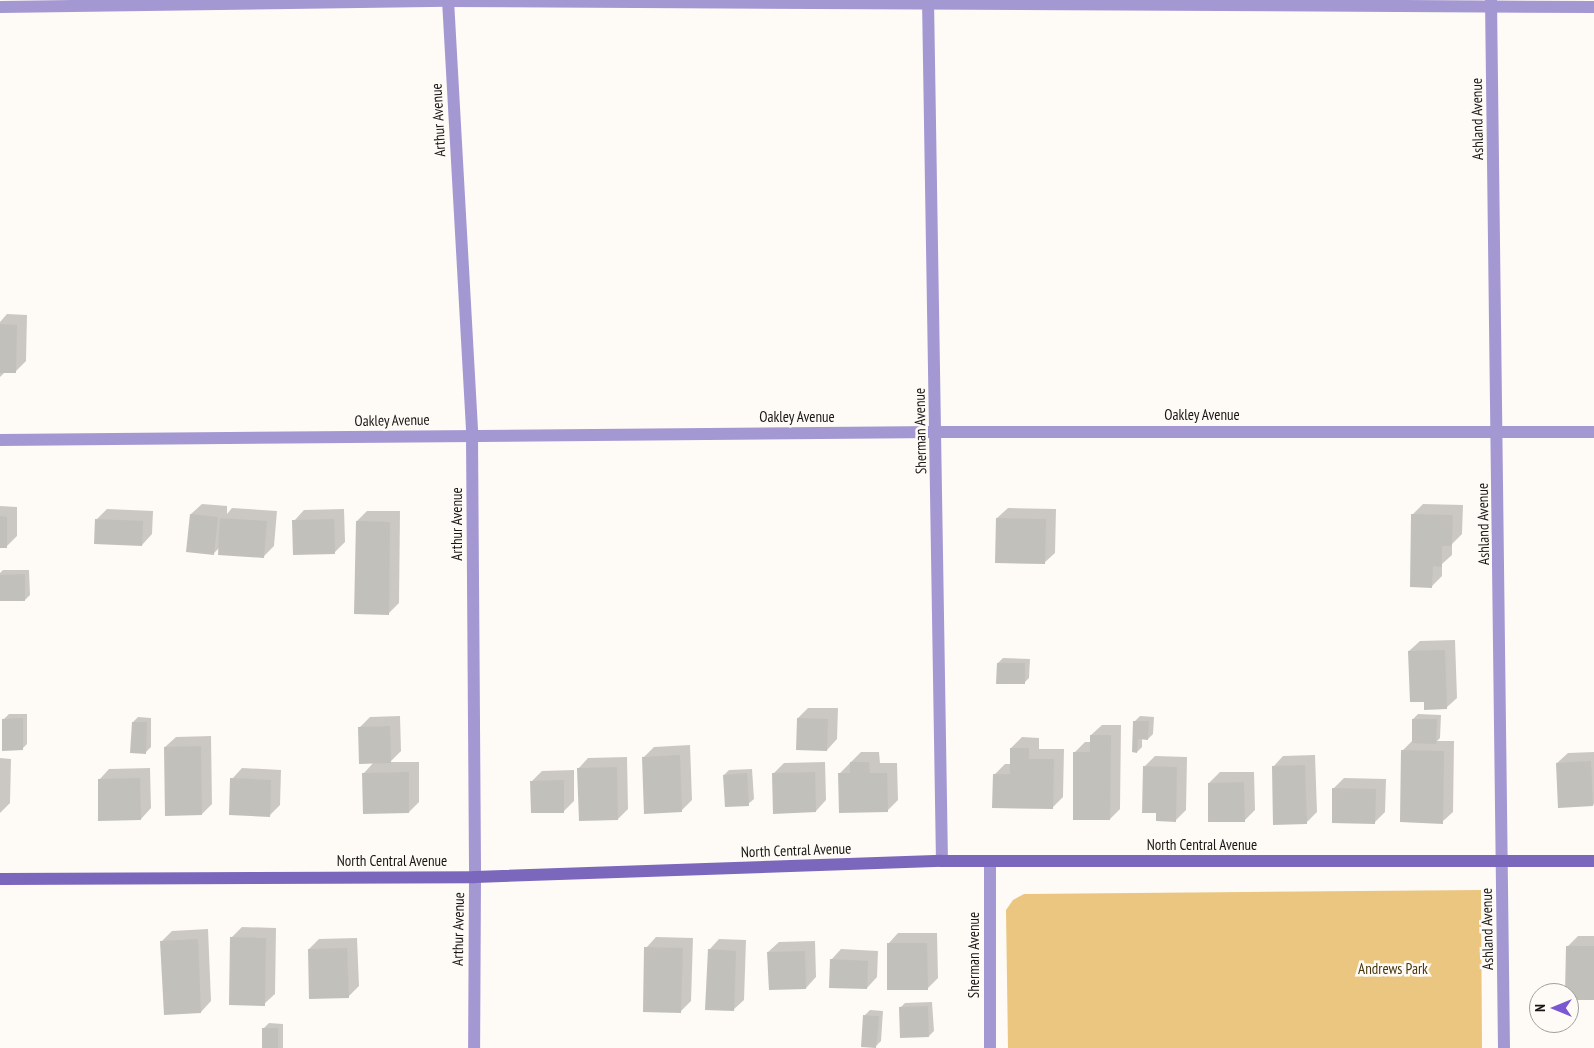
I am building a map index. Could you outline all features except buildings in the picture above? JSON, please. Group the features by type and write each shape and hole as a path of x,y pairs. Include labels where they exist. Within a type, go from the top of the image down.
{"main road":[{"name":"North Central Avenue","path":"0,879 475,877 942,861 1594,861"}],"street":[{"path":"0,7 448,1 1491,3 1594,7"},
{"name":"Arthur Avenue","path":"448,1 472,436 475,877 474,1048"},
{"name":"Sherman Avenue","path":"928,2 937,432 942,861"},
{"name":"Ashland Avenue","path":"1491,3 1498,431 1504,1048"},
{"name":"Oakley Avenue","path":"0,440 937,432 1594,432"},
{"name":"Sherman Avenue","path":"990,862 990,1048"}],"green space":[{"name":"Andrews Park","path":"1481,890 1482,1048 1008,1048 1006,910 1013,900 1024,894"}]}
